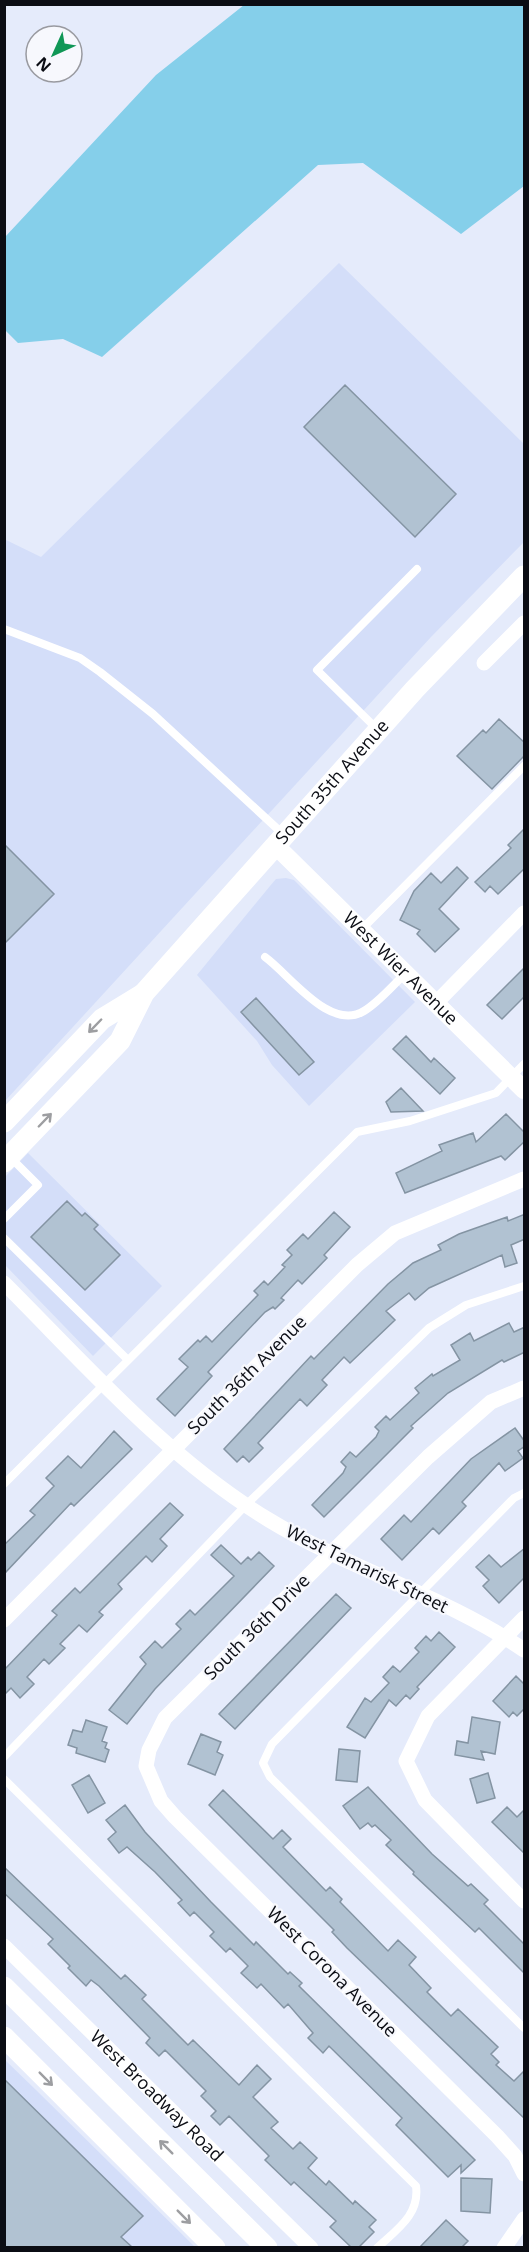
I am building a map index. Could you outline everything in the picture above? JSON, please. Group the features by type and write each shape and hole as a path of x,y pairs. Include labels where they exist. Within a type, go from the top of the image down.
{"main road":[{"name":"South 35th Avenue","path":"7,1159 120,1041 144,993 459,642 525,576"},
{"name":"South 35th Avenue","path":"4,1122 102,1019 144,993"},
{"name":"West Broadway Road","path":"4,1987 267,2247"},
{"path":"4,2037 215,2247"}],"street":[{"path":"484,663 525,623"},
{"name":"West Wier Avenue","path":"280,840 362,929 525,1090"},
{"path":"436,1003 525,913"},
{"name":"South 36th Avenue","path":"4,1620 357,1265 395,1233 525,1179"},
{"name":"West Tamarisk Street","path":"4,1283 172,1449 246,1505 329,1554 419,1594 505,1637 525,1650"},
{"name":"South 36th Drive","path":"146,1766 149,1750 165,1718 329,1554 428,1457 491,1402 525,1388"},
{"path":"525,1618 428,1716 406,1761 425,1800 440,1818 525,1901"},
{"name":"West Corona Avenue","path":"146,1766 161,1801 175,1817 497,2136 515,2156 525,2174"},
{"name":"West Broadway Road","path":"4,1946 311,2247"},
{"path":"504,2247 525,2219"}],"lane":[{"path":"379,730 318,670 417,569"},
{"path":"4,629 80,658 100,672 153,714 280,840"},
{"path":"362,929 525,766"},
{"path":"265,957 326,1011 343,1015 363,1012 406,973"},
{"path":"4,1484 357,1132 410,1121 496,1093 525,1064"},
{"path":"4,1219 39,1185 7,1159"},
{"path":"4,1238 128,1360"},
{"path":"4,1757 246,1505 429,1328 466,1305 525,1286"},
{"path":"525,1493 514,1498 272,1744 263,1763 270,1777 525,2028"},
{"path":"4,1779 416,2186 418,2199 412,2213 377,2247"}],"shaded area":[{"path":"339,263 524,444 524,542 431,637 5,1101 4,539 41,557"},
{"path":"276,879 294,880 415,1002 309,1106 272,1065 257,1041 197,975"},
{"path":"28,1153 162,1286 93,1356 5,1265 4,1178"},
{"path":"4,2059 36,2090 195,2247 5,2247"}],"water":[{"path":"244,5 524,5 524,186 461,234 363,163 318,165 102,357 63,339 18,343 5,330 5,237 156,75"}],"building":[{"path":"345,385 456,494 415,537 304,427"},
{"path":"499,719 525,743 525,755 492,789 457,756 483,730 486,733"},
{"path":"525,828 525,868 498,894 490,886 485,892 475,882 511,848 508,845"},
{"path":"4,844 54,894 4,944"},
{"path":"457,867 468,878 439,909 459,929 435,952 417,934 420,930 400,920 414,891 431,873 441,883"},
{"path":"525,967 525,996 502,1019 487,1005"},
{"path":"256,998 314,1062 299,1075 241,1012"},
{"path":"406,1036 431,1062 434,1058 455,1078 440,1094 393,1049"},
{"path":"401,1088 423,1111 391,1112 386,1102"},
{"path":"506,1114 525,1133 525,1141 505,1160 501,1156 405,1193 396,1173 442,1151 439,1145 473,1133 476,1142"},
{"path":"67,1201 82,1216 85,1213 98,1225 94,1229 120,1255 85,1290 31,1237"},
{"path":"334,1212 350,1227 324,1255 327,1258 302,1284 298,1280 281,1298 284,1300 275,1309 273,1307 265,1312 208,1372 212,1376 175,1416 157,1399 188,1367 179,1359 198,1340 200,1342 206,1336 212,1342 258,1295 254,1291 264,1281 268,1285 285,1267 282,1265 292,1255 287,1250 303,1234 308,1239"},
{"path":"525,1214 525,1239 511,1245 517,1263 505,1267 502,1255 429,1288 415,1300 409,1293 386,1311 395,1320 350,1363 344,1357 322,1380 327,1385 307,1406 300,1399 258,1443 263,1448 249,1462 243,1456 237,1462 224,1449 311,1356 314,1359 388,1284 413,1263 441,1250 438,1245 459,1234 507,1217 508,1221"},
{"path":"509,1323 514,1332 525,1327 525,1352 504,1362 502,1360 448,1393 411,1426 413,1428 324,1517 312,1505 343,1473 346,1467 341,1462 350,1452 356,1457 376,1437 379,1431 375,1427 386,1416 390,1420 419,1393 415,1388 432,1374 433,1376 460,1360 451,1345 470,1333 474,1341"},
{"path":"515,1428 525,1442 525,1446 518,1451 523,1458 505,1471 499,1463 462,1502 466,1506 439,1534 433,1528 402,1560 381,1539 404,1515 411,1522 471,1459"},
{"path":"114,1431 132,1449 74,1506 71,1503 4,1574 4,1545 35,1515 30,1511 54,1486 46,1478 68,1456 81,1468"},
{"path":"170,1503 183,1515 160,1539 167,1546 152,1562 146,1556 118,1584 122,1589 99,1612 103,1615 87,1632 79,1625 60,1644 65,1648 49,1664 44,1659 27,1677 34,1684 20,1698 11,1688 4,1695 4,1670 57,1615 52,1611 75,1588 80,1593"},
{"path":"221,1545 241,1564 248,1557 251,1560 259,1552 274,1566 155,1689 127,1724 109,1710 146,1664 140,1657 155,1641 162,1648 181,1629 176,1624 190,1610 195,1615 234,1576 211,1555"},
{"path":"525,1548 525,1577 499,1603 483,1586 489,1580 476,1567 489,1555 501,1567"},
{"path":"336,1594 351,1608 235,1729 219,1714"},
{"path":"439,1632 455,1647 417,1687 419,1689 410,1699 406,1695 396,1706 389,1700 365,1738 347,1727 365,1698 371,1702 389,1683 383,1677 393,1666 400,1672 419,1652 415,1648 426,1636 431,1641"},
{"path":"516,1676 525,1685 525,1708 517,1716 513,1712 509,1717 493,1701"},
{"path":"472,1717 500,1722 495,1754 481,1751 484,1760 455,1755 457,1741 468,1743"},
{"path":"86,1720 107,1727 102,1741 107,1743 105,1748 109,1750 105,1762 76,1753 77,1748 68,1745 73,1730 82,1732"},
{"path":"201,1734 221,1742 217,1752 223,1755 215,1775 188,1764"},
{"path":"339,1749 360,1751 357,1782 336,1780"},
{"path":"488,1773 495,1798 477,1803 470,1779"},
{"path":"89,1775 105,1803 88,1813 72,1785"},
{"path":"368,1787 432,1854 468,1886 471,1884 488,1900 484,1904 525,1945 525,1974 479,1928 475,1932 413,1874 414,1872 386,1845 391,1840 375,1825 372,1827 368,1823 360,1829 343,1806"},
{"path":"223,1790 273,1839 282,1830 291,1839 283,1847 326,1891 330,1887 342,1899 340,1902 388,1951 398,1940 416,1957 409,1965 431,1988 427,1992 451,2016 458,2009 498,2047 491,2054 499,2062 496,2065 514,2081 525,2070 525,2119 347,1948 332,1932 334,1930 209,1805"},
{"path":"125,1805 145,1832 211,1902 254,1945 256,1942 288,1974 290,1972 302,1983 299,1986 475,2160 461,2173 461,2165 448,2177 396,2125 402,2118 329,2046 323,2053 308,2038 313,2033 288,2004 284,2008 261,1984 257,1988 241,1973 248,1966 230,1948 226,1952 210,1936 214,1932 194,1912 190,1916 178,1903 182,1900 155,1872 127,1847 119,1853 108,1839 116,1832 106,1820"},
{"path":"507,1807 517,1817 525,1809 525,1854 492,1822"},
{"path":"4,1867 121,1979 125,1975 146,1995 142,1999 188,2045 193,2040 239,2085 257,2065 271,2079 253,2097 278,2122 271,2128 293,2149 300,2142 317,2158 308,2168 326,2185 329,2181 353,2204 355,2201 376,2220 369,2227 374,2232 359,2247 351,2247 330,2227 336,2221 294,2182 291,2185 265,2160 269,2156 229,2116 220,2125 211,2116 216,2111 201,2096 206,2091 165,2050 159,2056 146,2043 150,2038 99,1986 91,1980 86,1986 68,1968 70,1966 48,1944 53,1939 4,1893"},
{"path":"4,2079 143,2216 121,2237 132,2247 4,2247"},
{"path":"461,2178 492,2179 490,2213 461,2211"},
{"path":"446,2220 468,2241 462,2247 420,2247"}]}
